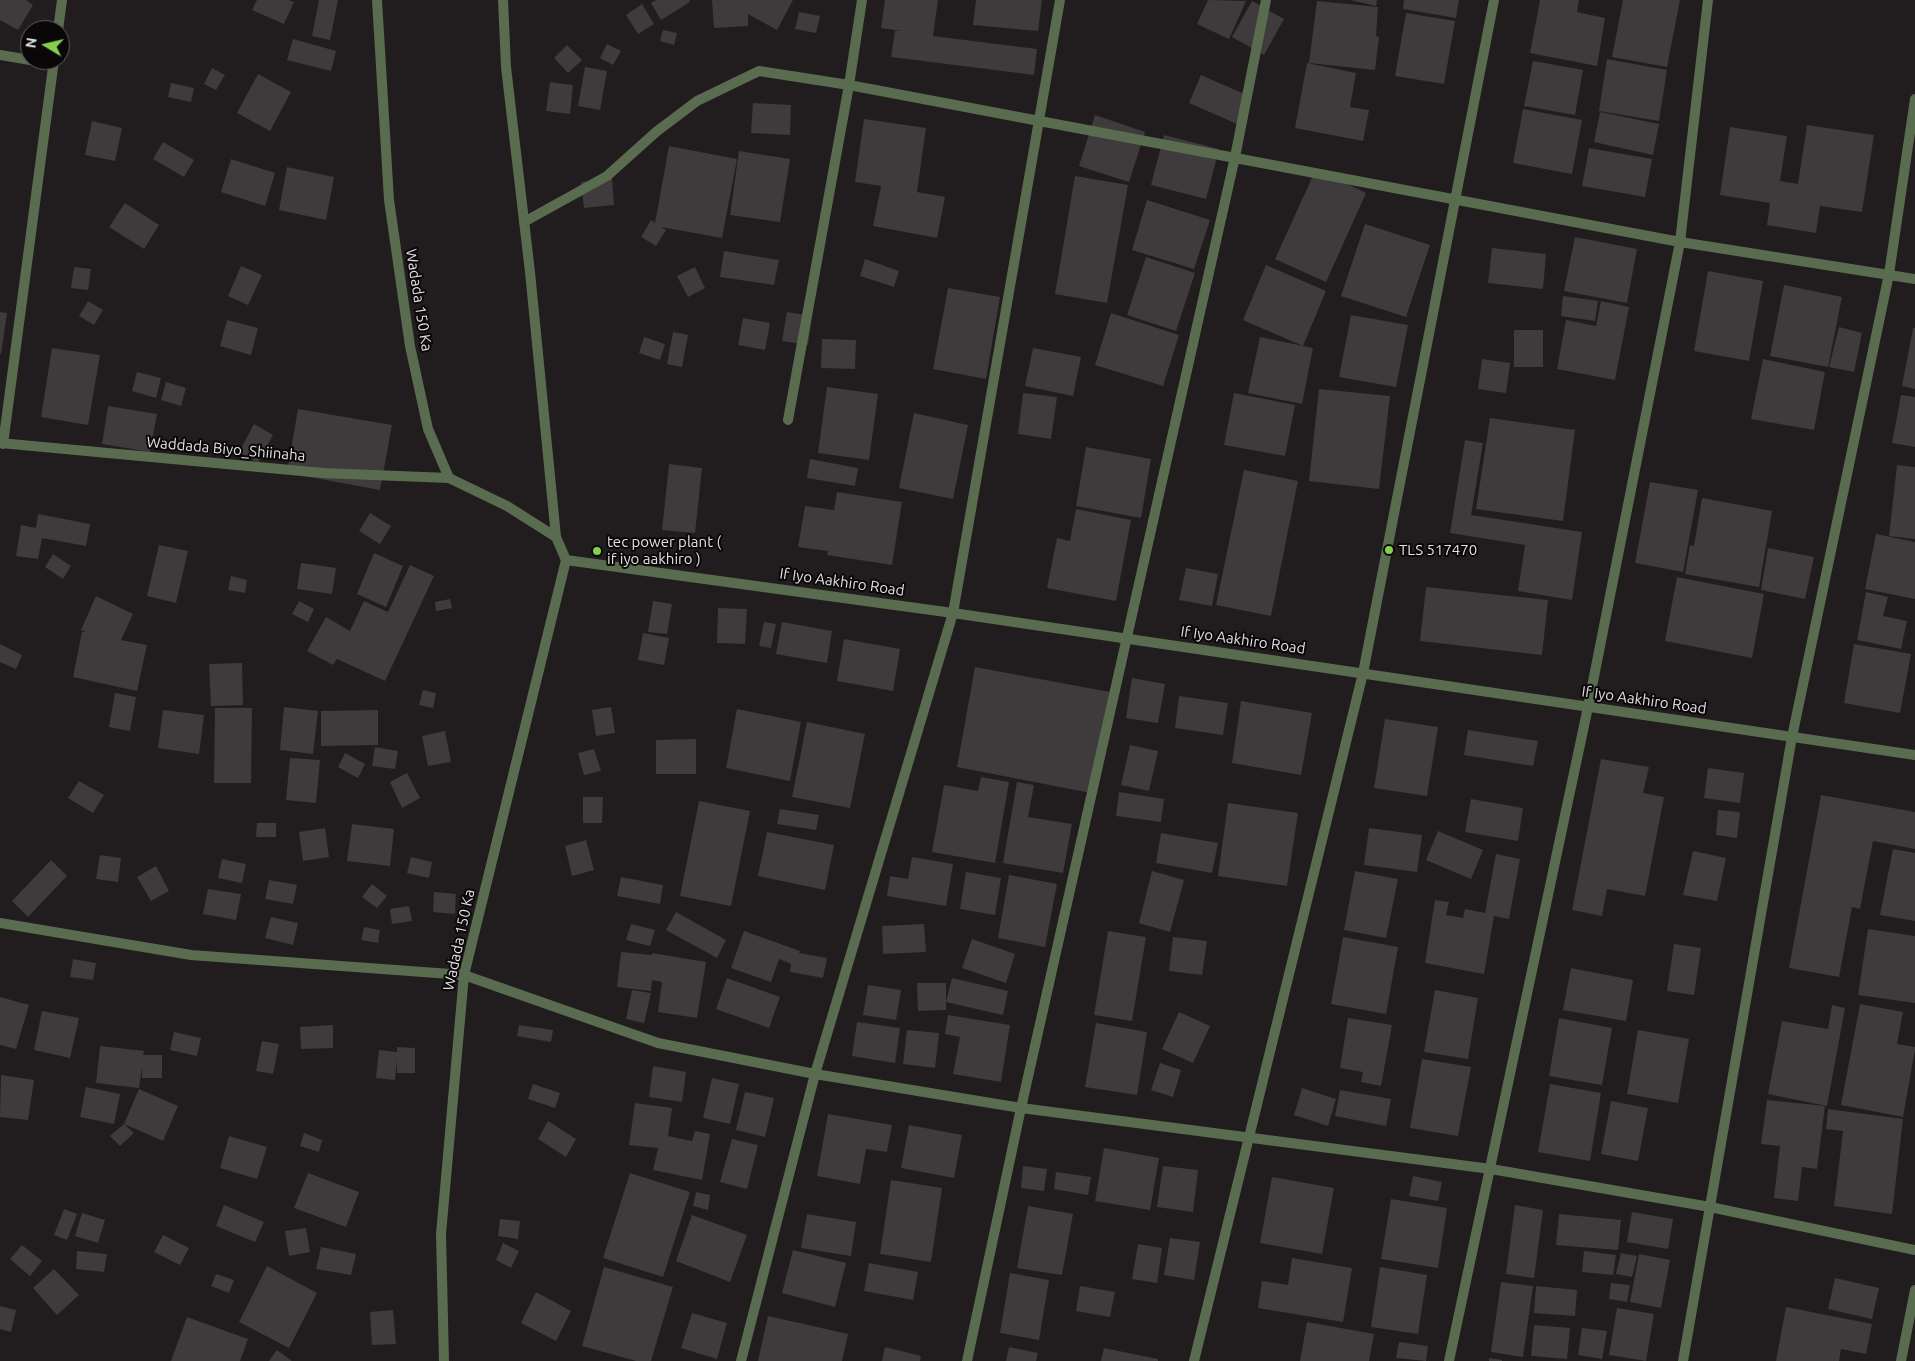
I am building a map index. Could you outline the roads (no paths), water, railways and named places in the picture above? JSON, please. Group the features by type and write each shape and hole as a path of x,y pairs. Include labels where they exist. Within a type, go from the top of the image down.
{"street":[{"path":"59,20 62,0"},
{"name":"Wadada 150 Ka","path":"377,0 389,200 410,346 428,429 449,478"},
{"path":"503,0 506,67 524,222 556,537 566,560"},
{"path":"788,420 849,86 862,0"},
{"path":"741,1361 815,1074 953,612 1060,0"},
{"path":"967,1361 1021,1108 1235,157 1266,0"},
{"path":"1194,1361 1363,673 1494,0"},
{"path":"1449,1361 1588,707 1680,242 1708,0"},
{"path":"0,55 20,58"},
{"path":"2,444 53,70"},
{"path":"524,222 607,176 656,132 697,101 759,71 1456,198 1680,242 1915,279"},
{"path":"1683,1361 1792,737 1889,274 1915,99"},
{"name":"Waddada Biyo_Shiinaha","path":"2,444 323,473 449,478"},
{"path":"449,478 507,506 556,537"},
{"name":"Wadada 150 Ka","path":"444,1361 441,1234 464,975 566,560"},
{"name":"If Iyo Aakhiro Road","path":"566,560 953,612 1915,755"},
{"path":"0,923 192,955 464,975 658,1043 815,1074 1021,1108 1250,1136 1491,1169 1710,1207 1915,1250"},
{"path":"1901,1361 1915,1290"}],"place":[{"name":"TLS 517470","path":"1389,550"},
{"name":"tec power plant ( if iyo aakhiro )","path":"597,551"}]}
